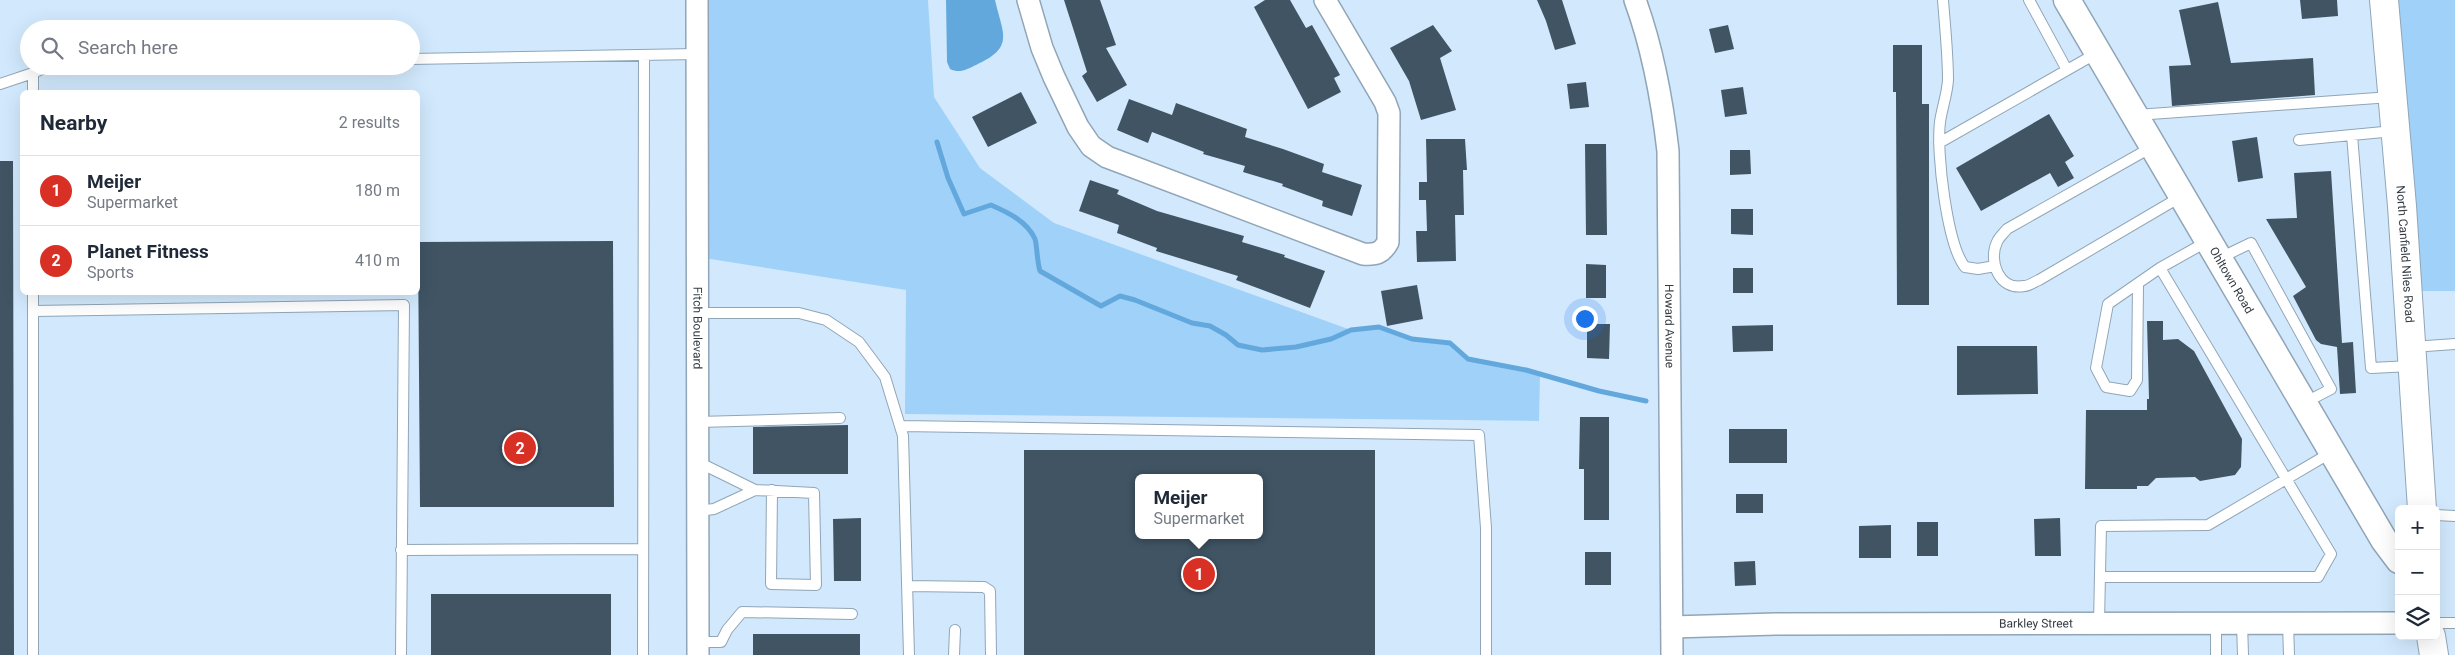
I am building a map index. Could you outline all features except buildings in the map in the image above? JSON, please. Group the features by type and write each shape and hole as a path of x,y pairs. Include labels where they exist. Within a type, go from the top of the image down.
{"main road":[{"name":"North Canfield Niles Road","path":"2384,0 2422,505"},
{"path":"2432,640 2434,655"}],"street":[{"name":"Fitch Boulevard","path":"697,0 698,649"},
{"path":"1028,0 1042,48 1054,77 1078,127 1091,146 1107,157 1363,254 1375,255 1384,249 1388,242 1389,113 1385,102 1325,0"},
{"name":"Howard Avenue","path":"1635,0 1643,20 1659,83 1668,151 1672,655"},
{"name":"Ohltown Road","path":"2068,0 2332,452 2384,540 2395,555"},
{"name":"Barkley Street","path":"1672,628 1776,624 2395,623"}],"lane":[{"path":"1943,0 1948,81 1940,122 1939,143 1948,220 1958,258 1965,267 1978,269 1995,266"},
{"path":"2029,0 2067,70"},
{"path":"1939,143 2098,52"},
{"path":"420,59 697,54"},
{"path":"643,655 644,55"},
{"path":"0,84 27,75"},
{"path":"33,75 33,90"},
{"path":"2135,115 2392,97"},
{"path":"2299,140 2395,131"},
{"path":"2352,135 2371,368 2455,344"},
{"path":"2153,146 2007,229 1998,241 1994,252 1995,266 2001,279 2009,286 2024,286 2182,196"},
{"path":"2138,284 2137,380 2130,390 2106,387 2096,368 2108,304 2160,268 2214,250 2251,243 2332,389 2304,404"},
{"path":"2100,577 2318,577 2331,554 2160,268"},
{"path":"33,295 33,655"},
{"path":"33,311 404,305 401,655"},
{"path":"698,313 799,313 826,320 859,342 885,377 903,436 909,655"},
{"path":"698,422 840,418"},
{"path":"900,426 1478,435 1486,528 1486,655"},
{"path":"2100,624 2102,526 2208,525 2332,452"},
{"path":"698,462 754,490"},
{"path":"698,511 714,509 754,490 772,490 814,493 816,586 771,584 772,490"},
{"path":"2440,515 2455,516"},
{"path":"401,550 643,549"},
{"path":"908,586 984,587 990,591 991,655"},
{"path":"698,649 722,642 727,630 742,612 852,614"},
{"path":"2216,623 2216,655"},
{"path":"2242,623 2243,655"},
{"path":"2288,623 2289,655"},
{"path":"2440,623 2455,623"},
{"path":"954,655 955,630"}],"shaded area":[{"path":"697,0 928,0 934,97 980,168 1054,223 1351,330 1379,327 1412,339 1450,343 1468,359 1540,374 1539,421 905,414 906,290 698,257"},
{"path":"946,0 995,0 1003,31 1001,46 997,52 966,69 957,71 950,69 947,62"},
{"path":"2384,0 2455,0 2455,291 2407,291"}],"waterway":[{"path":"937,142 948,178 964,214 991,205 1022,222 1035,239 1040,271 1101,306 1120,296 1135,300 1192,323 1210,326 1226,335 1238,345 1262,350 1296,347 1331,339 1351,330 1379,327 1412,339 1450,343 1468,359 1526,370 1599,391 1646,401"}],"place":[{"name":"Planet Fitness","path":"520,448"},
{"name":"Meijer","path":"1199,574"}]}
